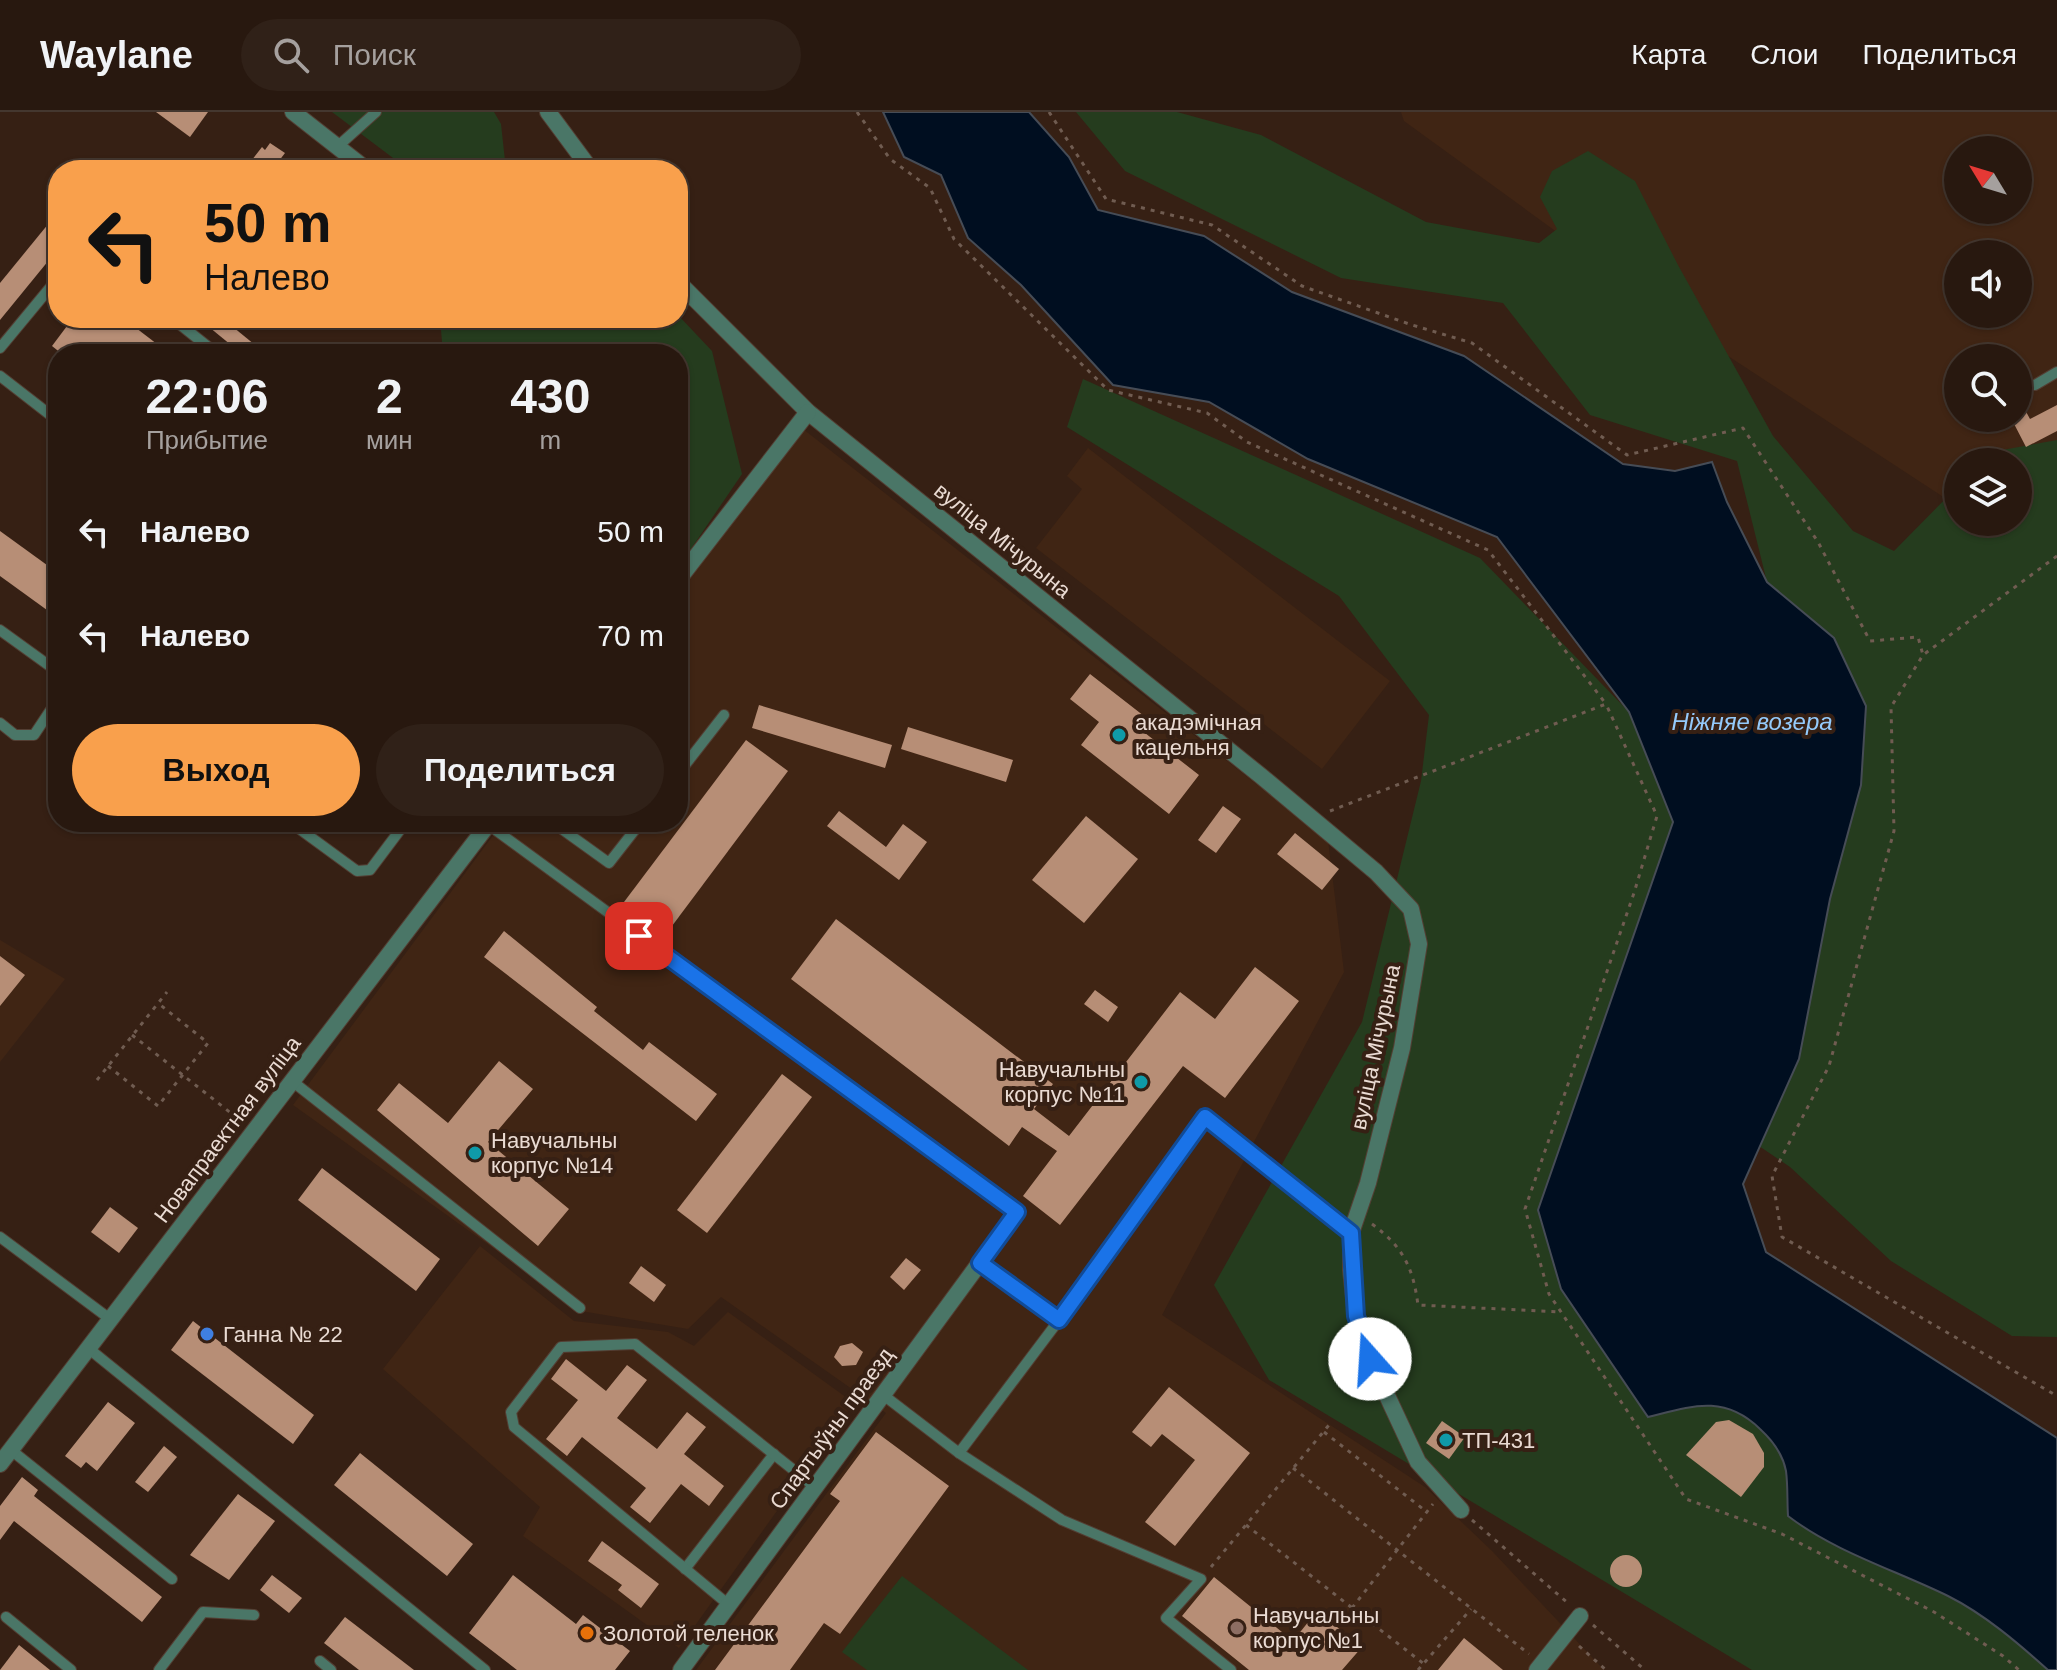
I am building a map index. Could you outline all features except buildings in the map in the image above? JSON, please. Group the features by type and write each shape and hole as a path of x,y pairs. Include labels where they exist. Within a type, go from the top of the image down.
{"street":[{"path":"293,112 354,160"},
{"path":"548,112 584,160"},
{"name":"вуліца Мічурына","path":"688,292 808,412 1147,681 1376,872 1411,909 1419,944 1402,1048 1354,1226 1356,1316 1370,1359 1418,1462 1461,1510"},
{"path":"688,567 808,412"},
{"name":"Новапраектная вуліца","path":"0,1464 480,832"},
{"name":"Спартыўны праезд","path":"681,1670 1017,1212"},
{"path":"1539,1667 1581,1616"}],"lane":[{"path":"337,147 376,112"},
{"path":"0,348 48,290"},
{"path":"184,328 204,344"},
{"path":"2035,385 2057,372"},
{"path":"0,376 48,413"},
{"path":"0,630 48,665"},
{"path":"0,723 15,735 34,735 48,714"},
{"path":"688,761 724,715"},
{"path":"304,832 357,871 370,870 398,832"},
{"path":"499,832 1017,1212"},
{"path":"566,832 609,863 633,832"},
{"path":"292,1081 580,1308"},
{"path":"959,1453 1205,1117 1354,1226"},
{"path":"0,1237 110,1319"},
{"path":"980,1263 1059,1320"},
{"path":"729,1605 514,1427 511,1412 561,1347 635,1344 815,1487"},
{"path":"88,1348 485,1670"},
{"path":"882,1394 959,1453 1062,1520 1201,1579 1166,1618 1231,1670"},
{"path":"11,1450 172,1579"},
{"path":"685,1569 774,1454"},
{"path":"159,1670 203,1612 254,1615"},
{"path":"6,1617 71,1670"},
{"path":"320,1661 331,1670"}],"path":[{"path":"857,112 890,159 930,188 954,239 1108,390 1207,413 1247,442 1488,550 1606,704 1657,816 1634,893 1525,1209 1549,1294 1686,1499 1782,1534 1934,1612 2003,1656 2019,1670"},
{"path":"1049,112 1106,199 1212,225 1302,286 1472,343 1627,455 1743,428 1818,542 1870,641 1918,637 1923,655"},
{"path":"2057,556 1923,655 1891,707 1894,831 1829,1066 1772,1176 1782,1237 2057,1396"},
{"path":"1310,818 1606,704"},
{"path":"97,1080 167,992"},
{"path":"108,1066 158,1106 183,1075 208,1043 158,1003"},
{"path":"132,1035 254,1131"},
{"path":"1354,1226 1371,1223 1404,1254 1415,1280 1418,1305 1561,1312"},
{"path":"1201,1579 1329,1425"},
{"path":"1324,1432 1427,1512"},
{"path":"1293,1468 1471,1608 1539,1667"},
{"path":"1352,1608 1444,1490"},
{"path":"1461,1510 1644,1670"},
{"path":"1461,1510 1644,1670"},
{"path":"1246,1525 1424,1664"},
{"path":"1418,1670 1471,1608"},
{"path":"1565,1634 1606,1670"}],"shaded area":[{"path":"1401,112 2057,112 2057,491 2032,472 2032,448 1944,448 1944,497 1722,352 1404,121"},
{"path":"803,429 1328,840 1344,972 1162,1315 1425,1487 1492,1551 1604,1670 696,1670 886,1413 721,1297 688,1329 581,1311 293,1105 496,832 688,832 688,580"},
{"path":"1088,448 1390,681 1322,769 1036,548 1082,489 1067,476"},
{"path":"0,940 65,979 0,1062"},
{"path":"480,1246 574,1321 668,1332 694,1346 728,1312 854,1403 679,1648 523,1536 540,1507 383,1369"}],"green space":[{"path":"332,112 494,112 501,124 505,160 396,160"},
{"path":"1076,112 1177,112 1261,135 1426,222 1539,243 1557,229 1540,197 1552,171 1588,151 1635,181 1773,436 1853,531 1894,551 1944,500 1944,536 2032,536 2032,448 2013,448 2057,440 2057,1337 2012,1336 1891,1261 1790,1167 1759,1146 1799,1059 1830,899 1861,785 1834,638 1767,582 1737,461 1590,415 1503,303 1341,278 1125,171"},
{"path":"688,326 712,351 742,474 688,553 688,344 442,344 441,328 688,328"},
{"path":"1083,379 1480,558 1629,712 1673,821 1538,1210 1648,1416 1707,1406 1734,1411 1747,1418 1769,1438 1785,1466 1788,1516 1825,1540 1975,1611 2048,1670 1752,1670 1269,1380 1214,1285 1362,1022 1421,781 1429,715 1339,596 1067,427"},
{"path":"902,1576 1028,1670 867,1670 842,1652"}],"water":[{"name":"Ніжняе возера","path":"883,112 1029,112 1069,157 1098,210 1204,236 1292,292 1464,356 1623,464 1675,471 1712,462 1727,502 1767,582 1834,638 1866,706 1861,785 1830,899 1799,1059 1743,1184 1766,1252 2057,1438 2057,1670 2048,1670 1975,1611 1825,1540 1788,1516 1787,1477 1782,1459 1769,1438 1747,1418 1734,1411 1707,1406 1648,1417 1561,1289 1538,1210 1673,822 1629,712 1497,537 1308,459 1209,402 1113,385 1021,285 968,238 941,175 904,157"}],"place":[{"name":"акадэмічная кацельня","path":"1119,735"},
{"name":"Навучальны корпус №11","path":"1141,1082"},
{"name":"Навучальны корпус №14","path":"475,1153"},
{"name":"Ганна № 22","path":"207,1334"},
{"name":"ТП-431","path":"1446,1440"},
{"name":"Навучальны корпус №1","path":"1237,1628"},
{"name":"Золотой теленок","path":"587,1633"}],"route":[{"path":"639,936 1017,1212 980,1263 1059,1320 1205,1117 1351,1233 1356,1316 1370,1359"}]}
